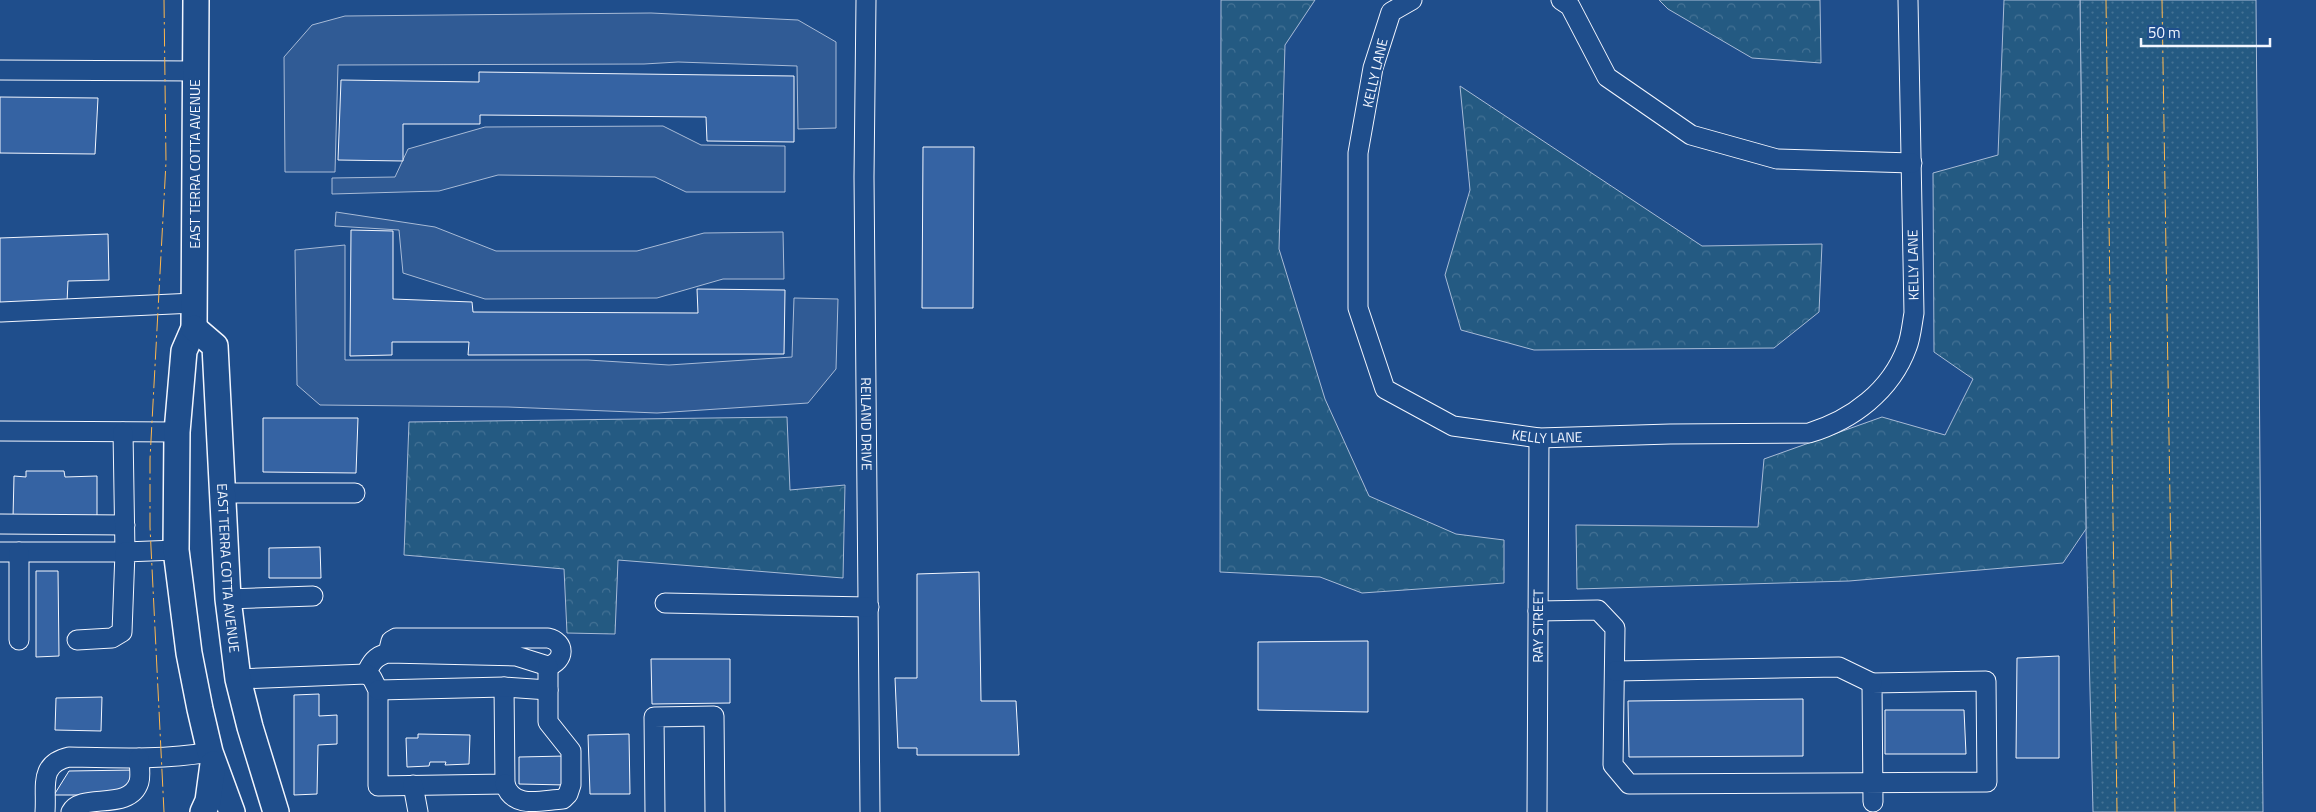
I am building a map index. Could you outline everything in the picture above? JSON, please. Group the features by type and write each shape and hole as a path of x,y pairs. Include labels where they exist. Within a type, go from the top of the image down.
{"main road":[{"name":"EAST TERRA COTTA AVENUE","path":"196,0 194,328 184,351 177,432 176,550 189,654 212,757 232,812"},
{"name":"EAST TERRA COTTA AVENUE","path":"194,328 215,346 228,599 238,679 250,727 276,812"},
{"path":"203,812 208,801 212,757"}],"street":[{"name":"REILAND DRIVE","path":"866,0 864,36 870,812"},
{"name":"KELLY LANE","path":"1412,0 1391,12 1373,68 1358,153 1358,308 1385,389 1453,426 1539,438 1670,434 1809,433 1829,427 1848,417 1875,396 1893,374 1907,347 1914,313 1908,0"},
{"path":"1561,0 1570,6 1607,77 1691,135 1777,159 1912,163"},
{"path":"0,70 196,71"},
{"path":"1,312 194,303"},
{"path":"0,431 177,432"},
{"path":"78,640 112,638 122,632 125,525 123,432"},
{"name":"RAY STREET","path":"1537,812 1539,438"},
{"path":"223,493 355,494"},
{"path":"0,524 125,525"},
{"path":"0,552 176,550"},
{"path":"19,552 19,640"},
{"path":"228,599 313,596"},
{"path":"665,603 869,607"},
{"path":"1538,611 1598,610 1615,628 1613,765 1629,784 1873,802 1987,782 1986,681 1872,683 1839,667 1615,671"},
{"path":"366,674 371,663 380,655 388,653 516,656 548,666 558,661 562,654 560,646 555,640 548,638 396,638 391,641 388,653"},
{"path":"504,686 505,784 508,794 515,799 523,801 563,799 568,794 571,785 571,751 548,722 548,666"},
{"path":"238,679 366,674 372,678 378,690 378,786 505,784"},
{"path":"1872,683 1873,802"},
{"path":"378,690 504,686 548,690"},
{"path":"655,812 654,717 714,716 715,812"},
{"path":"50,809 44,786 48,770 58,759 70,756 139,758 212,757"},
{"path":"71,812 73,808 83,804 123,800 133,794 140,782 139,758"},
{"path":"413,785 418,812"}],"green space":[{"path":"1221,0 1315,0 1285,45 1279,249 1325,399 1369,496 1456,534 1504,540 1504,583 1362,593 1320,577 1220,572"},
{"path":"1659,0 1820,0 1821,63 1752,58 1668,9"},
{"path":"2004,0 2080,0 2086,529 2063,563 1849,581 1577,589 1576,525 1758,527 1764,459 1882,417 1945,435 1973,379 1934,352 1933,173 1998,155"},
{"path":"2080,0 2256,0 2263,812 2093,812 2086,529"},
{"path":"1460,86 1702,246 1822,244 1819,312 1774,348 1534,350 1461,330 1445,275 1470,190"},
{"path":"787,417 790,490 845,485 843,578 618,560 615,634 567,633 564,569 404,555 409,422"}],"shaded area":[{"path":"651,13 798,20 836,42 836,128 798,129 797,66 678,62 644,64 338,65 335,172 285,172 284,57 312,25 345,16"},
{"path":"663,126 701,145 785,146 785,192 686,192 655,177 498,175 439,191 332,194 332,178 395,177 408,149 485,127"},
{"path":"336,212 435,227 496,251 637,251 704,233 783,232 784,279 723,279 657,298 485,299 403,273 399,230 335,226"},
{"path":"345,245 345,360 588,360 669,365 792,357 794,298 838,299 836,369 808,403 657,413 508,407 320,405 297,385 295,250"}],"building":[{"path":"479,72 794,76 794,142 707,141 706,117 480,115 480,124 403,124 403,161 338,160 341,80 479,82"},
{"path":"0,97 98,98 95,154 0,153"},
{"path":"923,147 974,147 973,308 922,308"},
{"path":"351,230 393,231 393,299 472,302 473,312 698,313 697,289 785,290 784,354 468,355 469,342 392,342 392,355 350,356"},
{"path":"108,234 109,280 68,281 67,303 0,304 0,238"},
{"path":"263,418 358,418 356,473 263,472"},
{"path":"26,471 64,471 65,477 97,476 97,517 13,518 14,476 26,477"},
{"path":"320,547 321,578 269,578 269,548"},
{"path":"36,571 58,571 59,656 36,657"},
{"path":"979,572 981,701 1016,701 1019,755 917,755 917,748 898,748 895,678 917,678 917,574"},
{"path":"1368,641 1368,712 1258,710 1258,642"},
{"path":"2059,656 2059,758 2016,758 2017,658"},
{"path":"651,659 730,659 730,703 652,704"},
{"path":"319,694 319,716 337,715 337,744 318,745 317,794 294,795 294,695"},
{"path":"102,697 101,731 55,730 56,698"},
{"path":"1803,699 1803,756 1629,757 1628,701"},
{"path":"1885,710 1964,710 1966,754 1885,754"},
{"path":"418,734 470,735 469,764 445,765 446,762 430,762 429,766 407,767 406,738 418,738"},
{"path":"629,734 630,794 590,794 588,735"},
{"path":"566,756 566,785 519,784 519,757"},
{"path":"135,770 122,795 54,795 69,771"}],"power":[{"path":"164,0 166,162 150,459 150,527 164,812"},
{"path":"2106,0 2117,812"},
{"path":"2162,0 2175,812"}]}
